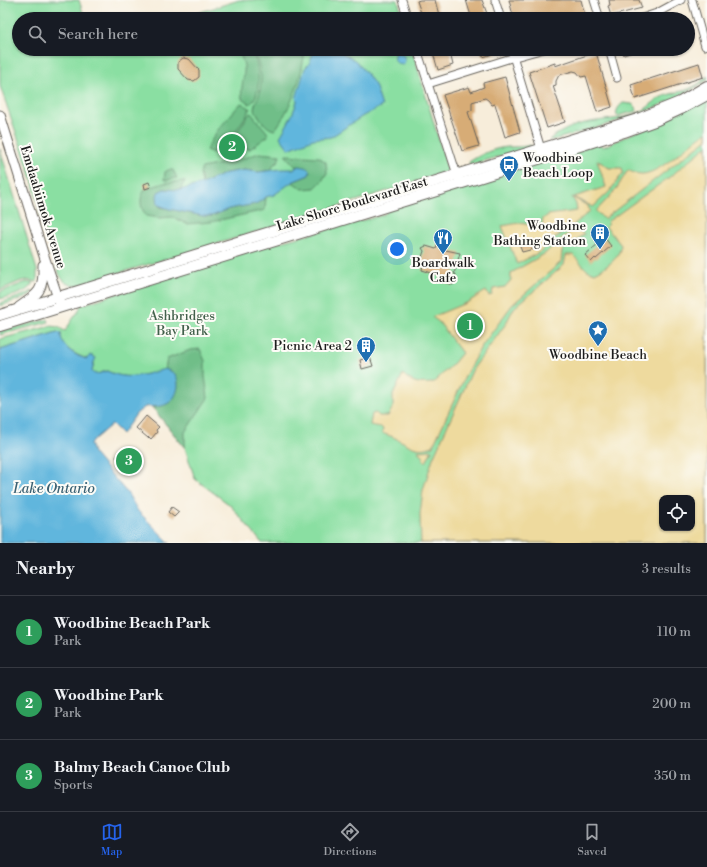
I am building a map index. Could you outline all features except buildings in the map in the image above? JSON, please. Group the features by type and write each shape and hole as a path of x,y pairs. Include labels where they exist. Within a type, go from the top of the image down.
{"highway":[{"name":"Lake Shore Boulevard East","path":"0,326 458,180 541,149 654,113 680,102 707,86"},
{"name":"Lake Shore Boulevard East","path":"0,315 57,296 458,180 657,120 707,95"}],"main road":[{"name":"Emdaabiimok Avenue","path":"0,115 61,307"},
{"path":"16,309 34,297 42,285 43,253"}],"street":[{"path":"402,0 406,12"},
{"path":"495,0 499,12"},
{"path":"594,0 598,12"},
{"path":"658,12 681,0"},
{"path":"692,0 705,46"},
{"path":"419,56 458,180"},
{"path":"428,84 517,56"},
{"path":"611,56 617,78"},
{"path":"513,57 541,149"}],"green space":[{"path":"0,0 79,0 83,12 12,12 12,56 414,56 448,171 309,216 75,286 66,283 58,271 41,218 32,179 0,86"},
{"path":"239,0 398,0 401,12 200,12"},
{"path":"241,56 254,56 257,67 258,85 257,93 254,100 250,104 242,99 244,64"},
{"path":"255,56 304,56 299,81 291,101 275,130 268,127 254,110 261,83"},
{"path":"707,76 707,80 689,91 652,109 593,129 549,140 561,132 580,124 619,118 638,113 661,97 692,88"},
{"name":"Ashbridges Bay Park","path":"707,99 707,543 262,543 230,505 195,479 185,448 152,407 147,374 127,377 107,371 97,374 92,372 94,362 68,349 64,344 61,333 57,332 0,350 0,339 51,326 58,327 65,331 77,314 81,305 272,244 383,215 390,209 598,143 603,147"},
{"path":"241,103 250,108 225,147 213,153 206,150 217,131"},
{"path":"623,103 632,104 636,107 637,111 617,116 618,109"},
{"path":"251,113 267,132 268,136 250,149 242,147 234,154 230,154 227,151 231,142"},
{"path":"531,145 529,148 470,165 469,162 493,150"},
{"path":"0,149 37,270 37,282 26,280 21,281 0,290"},
{"path":"259,153 280,155 278,162 273,165 272,170 258,172 244,170 226,173 202,184 200,173 202,168 226,163 228,164"},
{"path":"285,155 319,157 326,162 327,173 315,188 303,189 292,182 309,175 299,166 296,167"},
{"path":"168,170 173,170 177,178 164,180 165,172"},
{"path":"185,181 180,190 164,189 160,207 203,216 212,216 229,209 256,204 266,197 265,210 211,222 187,224 172,217 159,218 146,216 142,209 141,202 145,189 164,183"},
{"path":"26,282 33,283 27,290 14,296 0,299 0,292"},
{"path":"32,291 33,292 27,297 0,306 0,303"},
{"path":"48,319 49,322 0,335 0,331"},
{"path":"200,349 205,361 205,376 208,398 185,432 185,448 152,407 157,407 174,374 165,369 167,359 190,350"}],"sand":[{"path":"707,132 707,139 604,219 596,211 615,191 628,170 639,174 651,172 667,163"},
{"name":"Woodbine Beach","path":"707,146 707,543 421,543 420,514 423,490 433,458 473,369 505,325 514,308 564,265 566,255 573,255 587,270 595,273 608,265 615,258 621,245 606,227 609,224 607,222 671,176"},
{"path":"597,160 609,168 622,168 623,173 609,192 593,207 574,197 606,187"},
{"path":"572,197 588,206 590,211 551,241 542,251 517,264 502,226 519,223 542,225 543,219 548,215 577,211 576,204"},
{"path":"576,228 584,234 562,251 561,262 512,305 481,347 468,370 433,446 418,448 410,446 382,433 383,429 381,427 370,425 372,414 376,413 379,416 388,416 393,407 393,395 403,374 413,382 433,383 462,353 439,322 432,317 468,302 486,291 489,296 492,295 493,289 505,287 511,280 511,273 546,253 558,241"},
{"path":"432,450 426,462 423,461 423,457 418,451"}],"water":[{"path":"312,56 348,56 356,61 375,85 382,106 363,116 331,137 313,139 289,149 280,137 294,111 297,101 296,98 305,68"},
{"path":"395,56 403,56 405,61 403,65 398,64 394,60"},
{"path":"299,166 305,167 309,170 309,175 292,182 274,195 266,197 256,204 229,209 212,216 203,216 169,209 158,205 158,192 164,189 180,190 202,184 226,173 244,170 258,172 293,169"},
{"name":"Lake Ontario","path":"57,332 61,333 63,342 73,353 87,359 90,355 96,358 92,372 97,374 107,371 122,376 136,376 165,369 174,373 178,381 178,385 176,394 170,402 161,406 145,407 137,413 122,434 112,424 90,443 93,453 128,494 138,511 170,543 0,543 0,350"}],"place":[{"name":"Woodbine Park","path":"232,147"},
{"name":"Woodbine Beach Loop","path":"509,182"},
{"name":"Woodbine Bathing Station","path":"600,250"},
{"name":"Boardwalk Cafe","path":"443,255"},
{"name":"Woodbine Beach Park","path":"470,326"},
{"name":"Woodbine Beach","path":"598,347"},
{"name":"Picnic Area 2","path":"366,363"},
{"name":"Balmy Beach Canoe Club","path":"129,461"}]}
